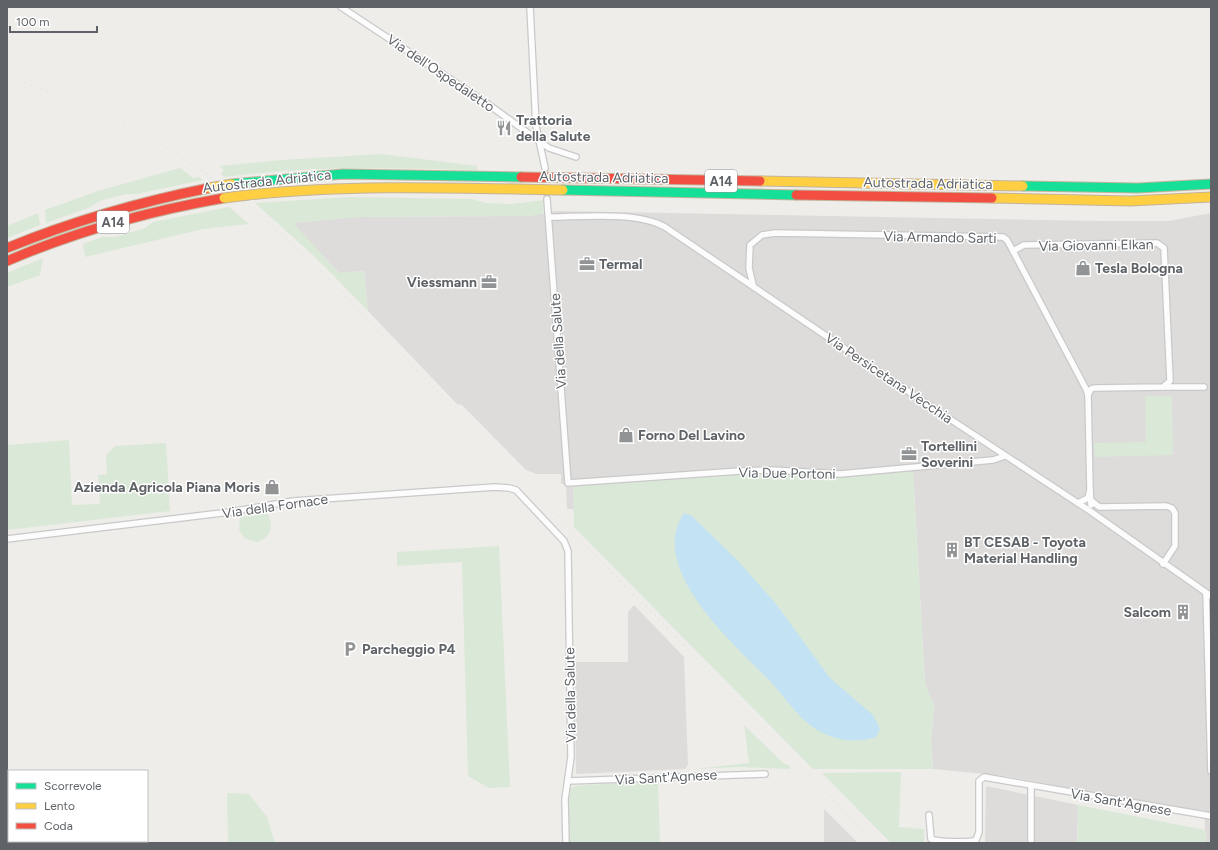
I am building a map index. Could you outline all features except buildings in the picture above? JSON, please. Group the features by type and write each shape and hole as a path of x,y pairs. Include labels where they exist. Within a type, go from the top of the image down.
{"highway":[{"name":"Autostrada Adriatica","path":"7,248 58,227 115,209 159,198 232,184 343,174 1138,188 1211,184"},
{"name":"Autostrada Adriatica","path":"7,261 65,238 118,221 188,204 224,198 302,189 394,187 1130,201 1211,197"}],"street":[{"name":"Via dell'Ospedaletto","path":"341,7 485,102 539,141"},
{"path":"530,7 535,119 545,168"},
{"path":"539,141 549,148 576,157"},
{"name":"Via della Salute","path":"547,199 568,483"},
{"name":"Via Persicetana Vecchia","path":"549,217 634,217 650,220 665,226 1005,456 1090,511 1163,564 1209,594"},
{"name":"Via Armando Sarti","path":"753,285 749,269 750,245 762,235 1003,237 1007,240 1085,385 1088,395 1090,490 1092,501 1090,511"},
{"name":"Via Giovanni Elkan","path":"1013,251 1024,246 1157,243 1163,245 1166,272 1170,382"},
{"path":"741,277 749,269"},
{"path":"1163,388 1170,382 1172,384 1187,387"},
{"path":"1088,395 1091,389 1094,388 1204,387"},
{"name":"Via Due Portoni","path":"568,483 740,471 772,470 847,473 993,460 1005,456"},
{"name":"Via della Fornace","path":"7,539 237,512 293,501 504,487 519,492 558,534 567,546"},
{"path":"1078,503 1088,498 1090,490"},
{"path":"1092,501 1099,507 1166,506 1172,508 1175,513 1175,546 1163,564"},
{"name":"Via della Salute","path":"566,843 564,809 571,757 569,556 567,546"},
{"path":"1209,594 1211,771"},
{"name":"Via Sant'Agnese","path":"568,781 764,774"},
{"name":"Via Sant'Agnese","path":"929,815 931,839 936,841 973,841 978,838 979,780 982,778 1211,816"},
{"path":"1031,786 1031,843"}],"shaded area":[{"path":"556,211 1098,221 1169,221 1211,213 1211,843 1206,843 1204,810 1181,809 1006,776 933,769 931,742 934,705 925,684 913,471 839,476 738,475 573,486 574,509 567,509 566,484 561,484 561,474 536,474 526,470 462,405 457,404 368,311 364,271 339,273 292,223 357,217 528,216"},
{"path":"634,605 684,657 688,765 685,769 576,774 575,662 628,662 628,612"},
{"path":"986,786 1078,805 1077,843 985,843"},
{"path":"824,809 858,843 824,843"}],"green space":[{"path":"381,154 477,166 477,170 351,168 256,173 225,177 221,174 224,170 219,166 282,160"},
{"path":"180,168 193,178 199,177 203,180 137,194 126,194 100,201 88,208 46,223 45,210 98,191"},
{"path":"349,197 472,199 486,203 512,204 544,200 543,214 528,216 357,217 293,223 339,273 364,271 368,311 315,257 255,203"},
{"path":"229,207 249,224 203,229 85,257 83,244 102,237 116,237 145,228 153,222"},
{"path":"38,213 40,225 7,238 7,226"},
{"path":"43,258 40,275 7,287 7,273"},
{"path":"1145,396 1172,396 1173,455 1095,457 1094,443 1146,442"},
{"path":"69,440 72,505 100,504 98,475 107,474 106,455 115,446 166,443 170,511 7,530 7,445"},
{"path":"913,471 925,684 934,705 931,742 933,769 813,769 574,527 573,486 738,475 839,476"},
{"path":"267,513 271,526 266,537 257,542 244,538 239,530 240,517"},
{"path":"499,546 510,787 489,788 468,776 462,562 397,566 397,552"},
{"path":"744,725 783,763 790,766 790,769 740,767 694,769 749,763"},
{"path":"901,772 899,827 924,829 924,843 891,843 822,773"},
{"path":"658,780 660,843 570,843 568,804 570,789 575,786"},
{"path":"227,793 249,794 267,817 275,843 218,843 228,842"},
{"path":"1078,805 1205,830 1206,843 1077,843"}],"water":[{"path":"684,513 692,516 740,563 776,604 830,678 873,715 880,729 876,737 863,740 849,740 829,736 815,729 794,710 770,681 717,627 685,581 676,558 675,535"}],"tunnel":[{"path":"545,168 547,199"}],"railway":[{"path":"7,77 82,104 156,141 214,179 269,223 345,296 875,843"}],"traffic: fast":[{"path":"232,184 343,174 521,177"},
{"path":"1023,186 1138,188 1211,184"},
{"path":"563,190 796,195"}],"traffic: slow":[{"path":"760,181 1023,186"},
{"path":"209,188 232,184"},
{"path":"248,195 327,189 366,188 563,190"},
{"path":"224,198 248,195"},
{"path":"992,198 1130,201 1211,197"}],"traffic: jam":[{"path":"521,177 760,181"},
{"path":"7,248 57,229 106,213 157,199 209,188"},
{"path":"796,195 992,198"},
{"path":"7,261 60,240 114,223 168,209 224,198"}],"place":[{"name":"Trattoria della Salute","path":"504,128"},
{"name":"Termal","path":"587,264"},
{"name":"Tesla Bologna","path":"1083,268"},
{"name":"Viessmann","path":"489,282"},
{"name":"Forno Del Lavino","path":"626,435"},
{"name":"Tortellini Soverini","path":"909,454"},
{"name":"Azienda Agricola Piana Moris","path":"272,487"},
{"name":"BT CESAB - Toyota Material Handling","path":"952,550"},
{"name":"Salcom","path":"1183,612"},
{"name":"Parcheggio P4","path":"350,649"}]}
